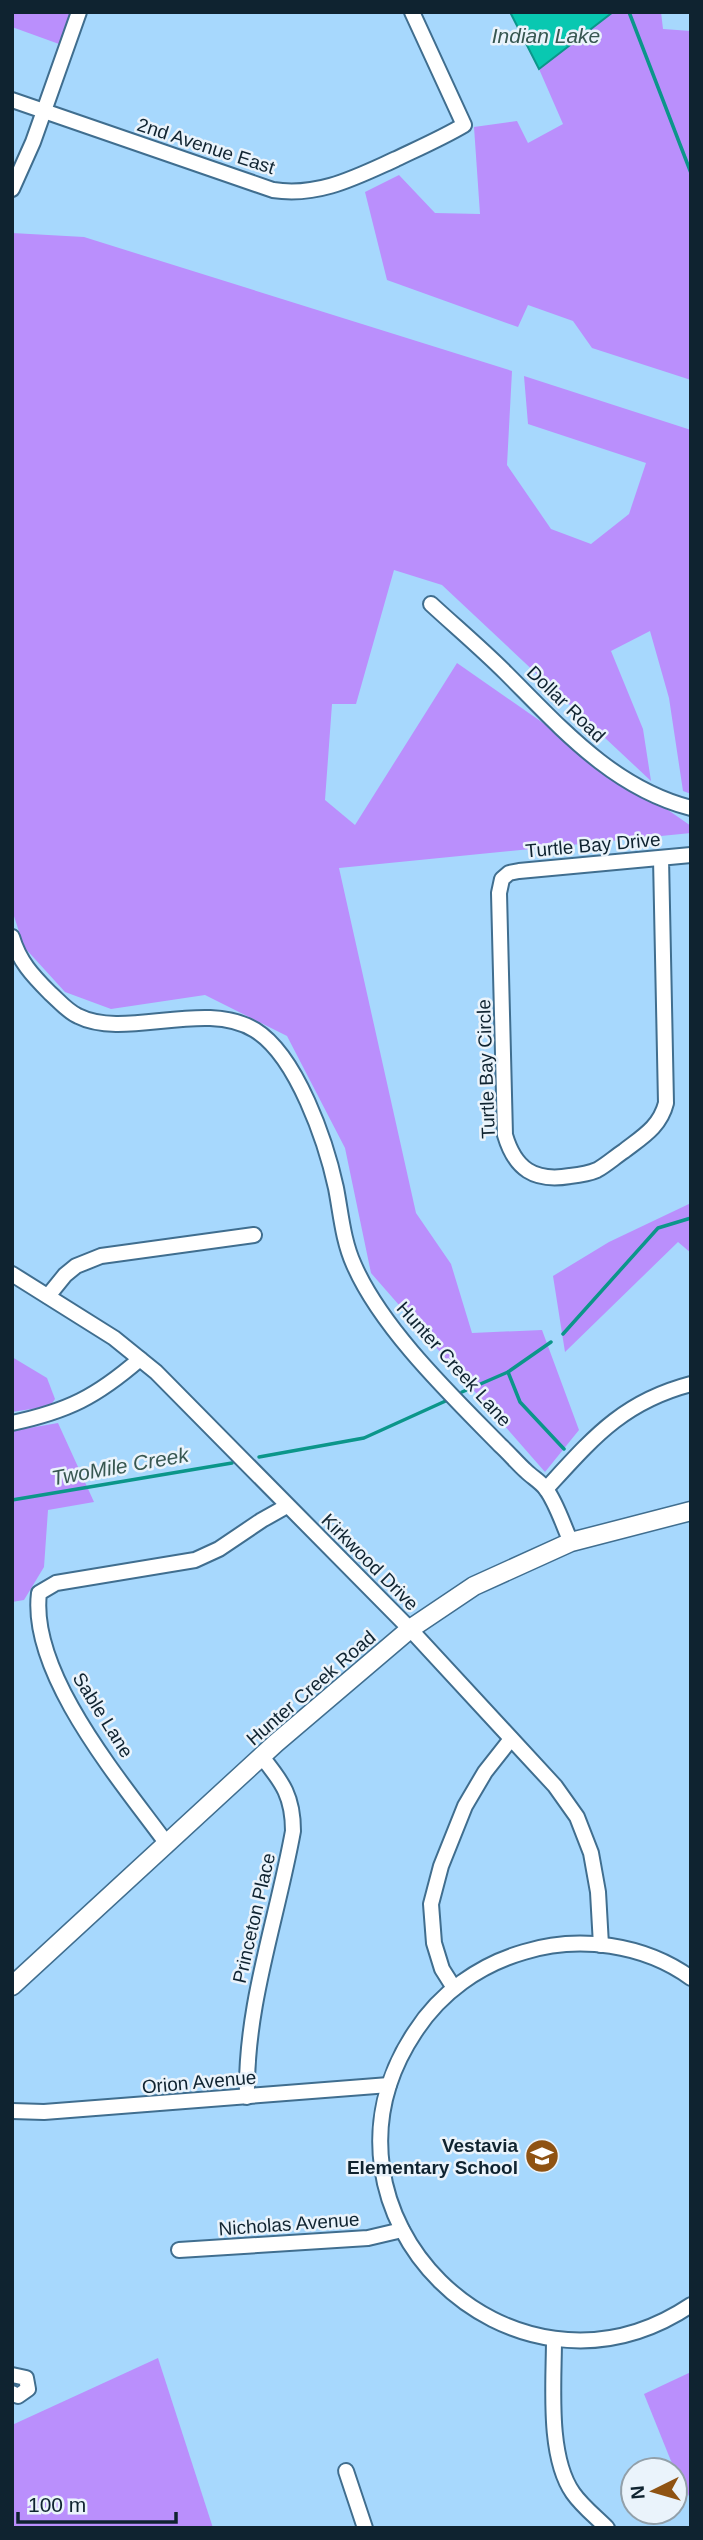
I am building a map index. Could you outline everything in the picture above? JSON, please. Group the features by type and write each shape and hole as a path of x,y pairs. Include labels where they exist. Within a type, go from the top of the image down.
{"main road":[{"name":"Hunter Creek Road","path":"12,1986 262,1757 410,1629 474,1586 571,1542 691,1511"}],"street":[{"path":"12,189 44,111 79,12"},
{"name":"2nd Avenue East","path":"12,100 261,186 299,192 338,185 445,137 464,125 412,12"},
{"name":"Dollar Road","path":"431,604 488,655 590,755 655,796 691,808"},
{"name":"Turtle Bay Drive","path":"502,879 509,873 519,871 691,855"},
{"name":"Turtle Bay Circle","path":"502,879 499,893 505,1135 510,1152 519,1165 532,1174 562,1178 598,1169 651,1131 663,1117 666,1103 661,858"},
{"name":"Hunter Creek Lane","path":"12,937 18,958 31,974 68,1010 91,1021 117,1023 207,1019 245,1025 266,1039 289,1069 312,1113 335,1188 353,1263 370,1297 393,1329 462,1405 546,1489"},
{"path":"48,1296 76,1266 113,1252 254,1235"},
{"name":"Kirkwood Drive","path":"12,1275 114,1338 164,1381 410,1629 555,1786 583,1829 596,1879 601,1945"},
{"path":"12,1423 43,1417 78,1404 111,1384 140,1359"},
{"path":"571,1542 546,1489 608,1423 641,1401 691,1384"},
{"name":"Sable Lane","path":"167,1844 72,1708 55,1673 39,1624 39,1593 56,1583 195,1560 219,1549 287,1506"},
{"path":"454,1987 442,1969 432,1930 431,1904 437,1879 465,1806 485,1773 511,1739"},
{"name":"Princeton Place","path":"247,2097 247,2059 253,2008 293,1831 292,1806 288,1794 283,1783 262,1757"},
{"path":"691,1979 646,1955 601,1945 539,1947 480,1970 454,1987 429,2013 408,2042 389,2085 382,2127 382,2159 387,2191 402,2230 429,2271 465,2304 507,2327 554,2339 592,2340 629,2334 664,2321 691,2305"},
{"name":"Orion Avenue","path":"12,2111 44,2112 389,2085"},
{"name":"Nicholas Avenue","path":"179,2250 368,2238 402,2230"},
{"path":"554,2339 559,2456 572,2493 607,2528"},
{"path":"12,2375 26,2378 28,2389 18,2396 12,2393"},
{"path":"346,2471 365,2528"}],"shaded area":[{"path":"12,12 72,12 59,44 12,27"},
{"path":"613,12 661,12 663,29 691,31 691,380 592,348 573,321 528,305 518,327 387,280 365,192 399,175 435,213 480,214 474,127 517,121 528,143 563,124 539,69"},
{"path":"12,233 84,237 512,371 507,465 551,529 591,544 629,514 646,463 528,424 524,376 691,430 691,794 683,791 669,698 650,631 611,651 643,729 651,781 442,585 394,570 356,704 332,704 325,800 355,825 457,663 691,826 691,833 339,868 416,1213 451,1264 472,1333 542,1330 579,1430 545,1472 371,1273 345,1148 287,1036 205,995 111,1009 65,992 24,947 12,910"},
{"path":"691,1203 691,1253 678,1242 565,1352 553,1276 609,1242"},
{"path":"12,1357 47,1378 55,1399 50,1406 12,1412"},
{"path":"58,1423 94,1502 48,1510 44,1567 24,1600 12,1602 12,1431"},
{"path":"158,2358 213,2528 12,2528 12,2425"},
{"path":"691,2372 691,2500 689,2456 669,2456 644,2394"}],"water":[{"name":"Indian Lake","path":"510,12 613,12 539,69"}],"waterway":[{"name":"TwoMile Creek","path":"629,12 691,173"},
{"name":"TwoMile Creek","path":"563,1334 658,1228 691,1218"},
{"name":"TwoMile Creek","path":"462,1392 508,1372 551,1342"},
{"path":"508,1372 520,1402 564,1449"},
{"name":"TwoMile Creek","path":"259,1457 364,1438 450,1399"},
{"name":"TwoMile Creek","path":"12,1500 232,1463"}],"place":[{"name":"Vestavia Elementary School","path":"542,2156"}]}
